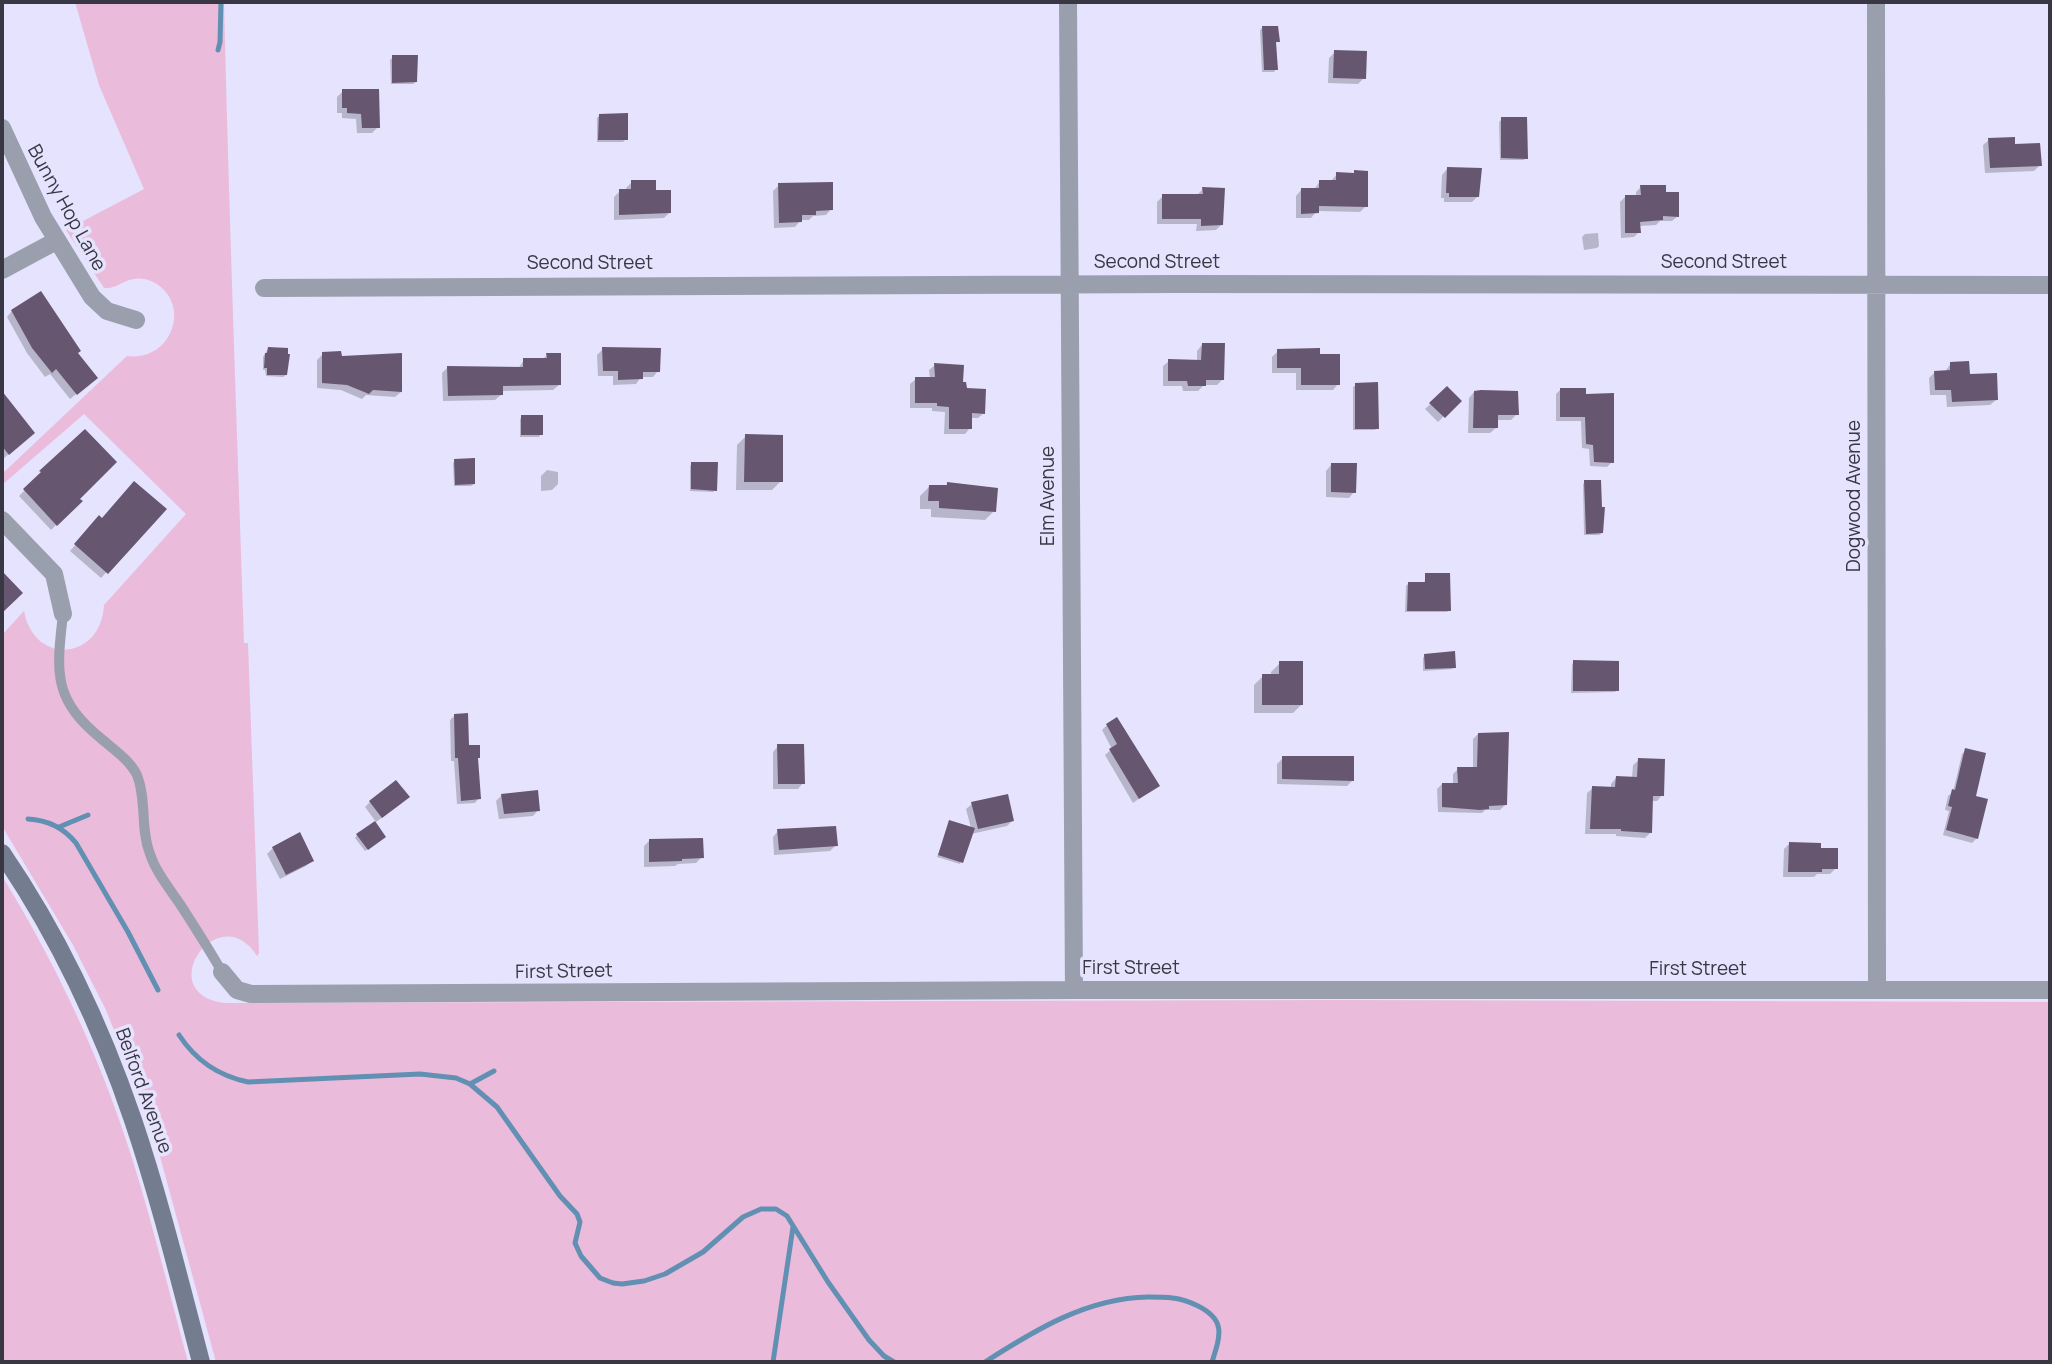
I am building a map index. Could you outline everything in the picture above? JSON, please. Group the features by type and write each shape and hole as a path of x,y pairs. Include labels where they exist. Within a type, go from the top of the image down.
{"main road":[{"name":"Belford Avenue","path":"2,853 67,963 114,1067 151,1177 201,1362"}],"street":[{"name":"Elm Avenue","path":"1068,2 1074,990"},
{"name":"Dogwood Avenue","path":"1876,2 1877,990"},
{"name":"Bunny Hop Lane","path":"2,128 27,186 56,241 97,304 136,320"},
{"path":"2,270 56,241"},
{"name":"Second Street","path":"264,288 1069,284 2050,285"},
{"path":"2,520 54,574 63,614"},
{"name":"First Street","path":"222,972 233,988 251,994 1074,990 2050,990"}],"lane":[{"path":"63,614 58,659 64,696 84,725 133,769 140,788 150,855 162,879 222,972"}],"shaded area":[{"path":"75,2 224,2 244,643 248,643 259,953 257,956 242,940 226,937 211,942 199,953 192,968 193,983 203,996 224,1003 1338,1000 2050,1002 2050,1362 216,1362 158,1149 124,1055 106,1010 73,945 2,826 2,635 24,611 30,629 40,641 53,648 67,650 80,646 92,637 100,624 104,605 186,514 84,414 2,485 2,474 127,356 143,355 166,340 174,315 172,302 164,290 151,281 136,279 104,288 66,230 144,189 99,85"},
{"path":"2,876 70,1000 111,1098 141,1188 188,1362 2,1362"}],"building":[{"path":"1262,26 1278,26 1278,70 1264,70"},
{"path":"1334,50 1367,51 1366,79 1333,78"},
{"path":"392,55 418,55 417,82 392,83"},
{"path":"342,89 379,89 380,128 362,128 361,114 347,113 347,108 342,108"},
{"path":"628,113 628,140 598,140 599,114"},
{"path":"1501,117 1527,117 1528,159 1501,158"},
{"path":"2015,137 2015,144 2040,143 2042,166 1990,168 1988,138"},
{"path":"1447,167 1482,168 1479,197 1449,197 1449,193 1446,193"},
{"path":"1354,170 1368,171 1368,207 1319,206 1319,213 1301,214 1301,188 1319,188 1319,180 1336,180 1336,172 1354,173"},
{"path":"631,180 656,180 656,190 671,190 671,213 619,215 619,189 631,189"},
{"path":"833,182 833,210 816,211 816,215 802,215 802,222 779,223 778,183"},
{"path":"1640,185 1666,185 1666,192 1679,192 1679,217 1663,216 1663,220 1640,222 1641,233 1625,233 1625,195 1641,195"},
{"path":"1202,187 1225,188 1223,225 1201,226 1201,219 1162,219 1162,194 1203,194"},
{"path":"41,291 81,351 78,353 98,378 77,395 56,369 52,373 32,348 11,310"},
{"path":"1202,343 1225,343 1224,380 1206,380 1206,386 1188,386 1187,381 1168,381 1168,359 1201,360"},
{"path":"268,347 288,348 290,354 287,375 267,375 267,368 264,368"},
{"path":"602,347 661,348 660,372 643,372 643,379 618,380 618,371 603,371"},
{"path":"1320,348 1320,354 1340,354 1340,385 1301,385 1301,368 1277,368 1277,349"},
{"path":"341,351 342,356 402,353 402,392 373,390 369,394 347,385 322,383 322,352"},
{"path":"546,353 561,353 561,385 503,386 503,395 448,396 447,366 523,367 523,358 547,358"},
{"path":"1969,361 1970,374 1997,373 1998,400 1952,402 1951,390 1935,390 1934,371 1950,370 1950,362"},
{"path":"934,363 964,365 963,382 966,382 967,388 986,389 985,414 972,413 972,429 949,429 949,407 937,406 937,403 915,403 915,377 935,377"},
{"path":"1378,382 1379,429 1355,429 1355,383"},
{"path":"1447,386 1462,401 1445,418 1429,403"},
{"path":"1560,388 1586,388 1586,394 1614,393 1614,463 1594,462 1593,445 1586,444 1585,417 1560,417"},
{"path":"2,391 35,433 9,455 2,446"},
{"path":"1474,391 1518,391 1519,415 1498,415 1498,428 1473,428"},
{"path":"521,415 543,415 543,435 521,435"},
{"path":"85,429 117,462 57,526 23,489"},
{"path":"745,434 783,435 783,482 744,482"},
{"path":"475,458 475,484 455,485 454,459"},
{"path":"691,462 718,462 717,491 691,489"},
{"path":"1331,463 1357,463 1356,493 1331,492"},
{"path":"1584,480 1601,480 1602,507 1605,507 1603,533 1586,534"},
{"path":"134,481 167,509 108,574 74,544 99,515 102,518"},
{"path":"947,482 998,488 996,512 939,508 939,501 928,501 929,485 947,485"},
{"path":"2,571 23,593 2,613"},
{"path":"1425,573 1450,573 1451,611 1407,611 1408,582 1425,582"},
{"path":"1455,651 1456,668 1425,669 1424,654"},
{"path":"1573,660 1619,661 1619,691 1573,691"},
{"path":"1279,661 1303,661 1303,705 1262,705 1262,674 1279,674"},
{"path":"468,713 469,745 480,745 478,758 481,799 461,801 458,758 455,758 454,714"},
{"path":"1117,717 1160,786 1139,799 1109,749 1117,744 1106,724"},
{"path":"1509,732 1507,805 1489,806 1489,809 1480,810 1442,807 1442,783 1458,783 1457,767 1477,767 1478,733"},
{"path":"777,744 804,744 805,784 778,784"},
{"path":"1965,748 1986,753 1976,796 1988,799 1978,839 1946,830 1952,807 1948,806 1952,789 1955,790"},
{"path":"1282,756 1354,756 1354,781 1282,779"},
{"path":"1638,758 1665,759 1664,796 1653,796 1652,833 1590,829 1592,786 1615,787 1616,776 1637,777"},
{"path":"396,780 410,797 382,818 369,801"},
{"path":"538,790 540,811 504,814 501,794"},
{"path":"1008,794 1014,821 978,829 971,802"},
{"path":"949,820 975,828 963,863 938,855"},
{"path":"375,821 386,837 368,850 356,834"},
{"path":"836,826 838,846 779,850 777,829"},
{"path":"300,832 314,861 286,875 272,847"},
{"path":"703,838 704,858 649,862 649,839"},
{"path":"1789,842 1821,843 1821,848 1838,848 1838,869 1788,872"}],"waterway":[{"path":"218,50 221,2"},
{"path":"59,827 88,815"},
{"path":"28,819 55,825 76,843 158,990"},
{"path":"179,1035 209,1066 227,1076 248,1082 420,1074 456,1078 470,1084 497,1107 560,1196 577,1214 580,1222 575,1243 581,1256 600,1278 613,1283 644,1281 665,1274 703,1252 743,1217 761,1209 776,1209 787,1216 828,1282 869,1340 884,1356 894,1362"},
{"path":"470,1084 494,1071"},
{"path":"773,1362 793,1227"},
{"path":"985,1362 1062,1318 1104,1303 1148,1297 1184,1300 1206,1310 1212,1316 1219,1328 1212,1362"}]}
